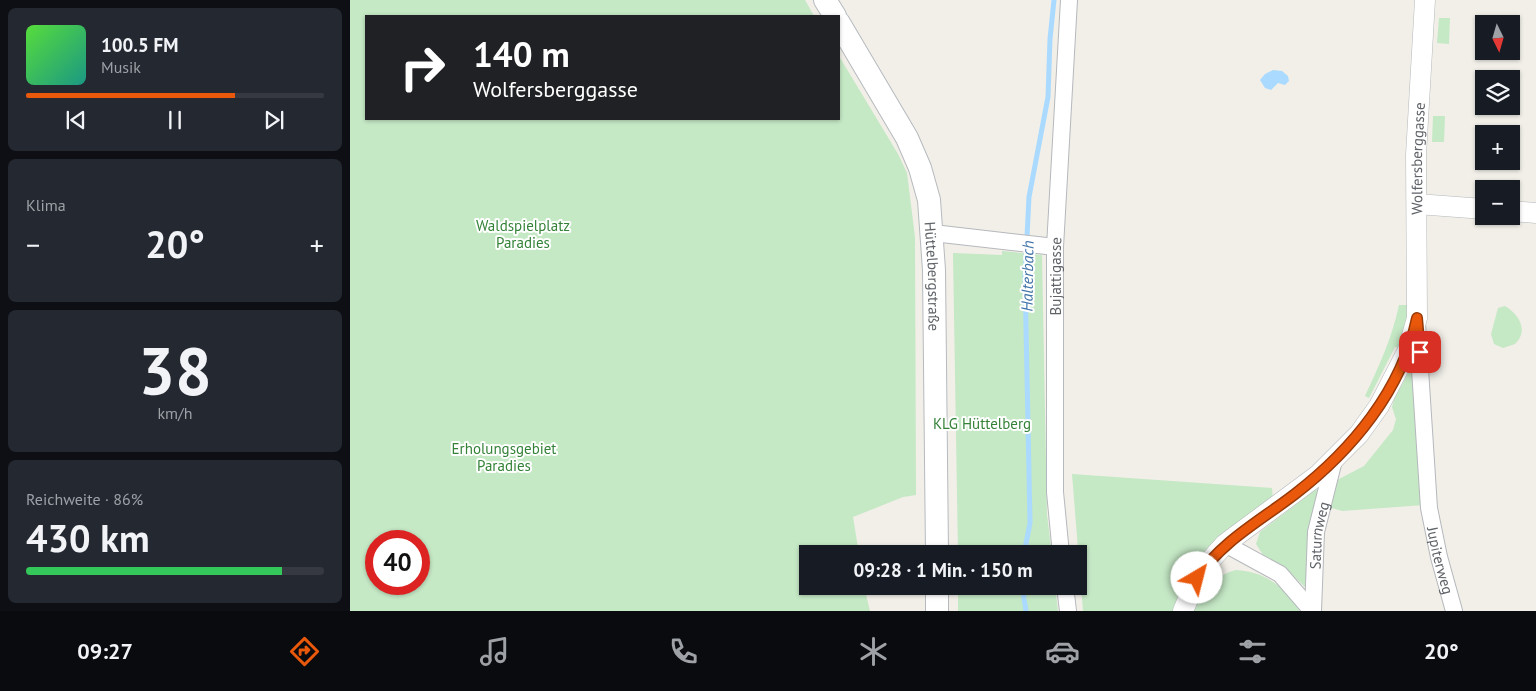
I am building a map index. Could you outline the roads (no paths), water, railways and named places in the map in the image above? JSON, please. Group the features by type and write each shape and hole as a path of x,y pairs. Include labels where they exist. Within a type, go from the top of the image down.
{"main road":[{"path":"825,0 834,15"},
{"name":"Hüttelbergstraße","path":"840,25 898,123 914,153 925,184 933,233 936,545"},
{"path":"937,595 937,611"}],"street":[{"name":"Bujattigasse","path":"1060,545 1055,492 1055,247 1069,0"},
{"name":"Wolfersberggasse","path":"1425,0 1416,155 1417,318 1422,369 1424,437 1430,508"},
{"path":"1417,204 1475,207"},
{"path":"1520,212 1536,213"},
{"path":"933,233 1055,247"},
{"name":"Wolfersberggasse","path":"1183,611 1197,578 1225,544 1294,494 1334,460 1368,422 1387,392 1408,350 1417,318"},
{"name":"Saturnweg","path":"1312,611 1316,532 1334,460"},
{"name":"Jupiterweg","path":"1430,508 1441,565 1454,611"},
{"name":"Saturnweg","path":"1225,544 1280,574 1312,611"},
{"path":"1066,595 1068,611"}],"water":[{"path":"1273,70 1282,71 1288,76 1289,81 1285,85 1278,83 1271,90 1265,88 1260,80 1265,74"}],"waterway":[{"name":"Halterbach","path":"1026,545 1030,523 1025,277 1029,197 1048,97 1050,39 1054,0"},
{"name":"Halterbach","path":"1023,595 1026,611"}],"park label":[{"name":"Waldspielplatz Paradies","path":"523,234"},
{"name":"KLG Hüttelberg","path":"982,423"},
{"name":"Erholungsgebiet Paradies","path":"504,456"}]}
